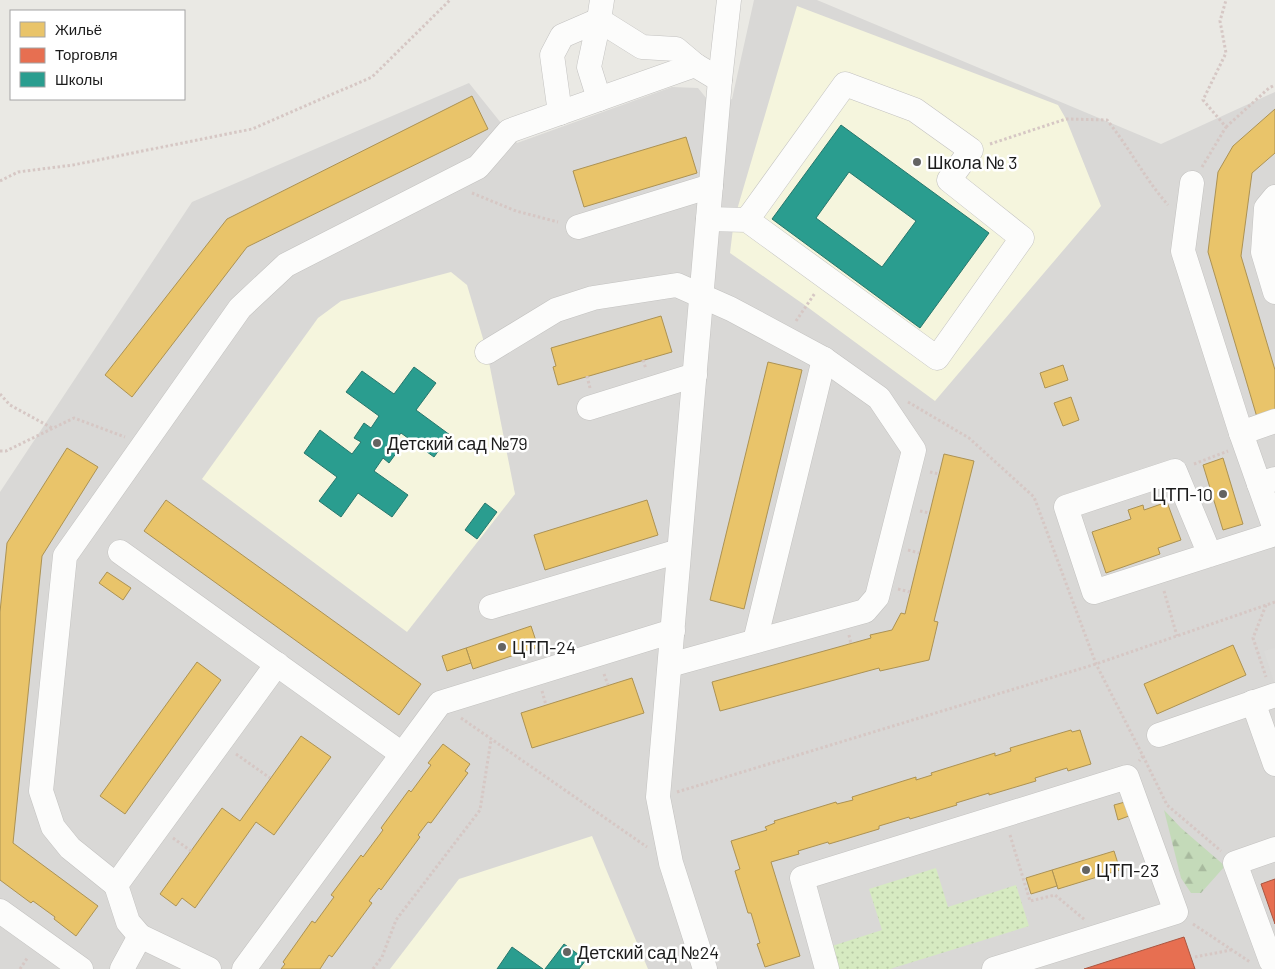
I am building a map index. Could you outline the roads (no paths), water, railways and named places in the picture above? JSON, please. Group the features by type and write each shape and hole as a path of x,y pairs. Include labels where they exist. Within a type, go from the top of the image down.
{"street":[{"path":"705,969 671,863 658,798 720,80 729,0"},
{"path":"601,10 642,47 676,49 695,65 720,80"},
{"path":"600,99 589,67 601,10"},
{"path":"560,113 552,55 562,36 601,10"},
{"path":"209,969 140,936 128,922 116,884 70,848 53,828 41,791 65,556 240,308 286,265 478,167 509,131 695,65"},
{"path":"708,219 747,220 937,358 1022,238 949,180 971,150 915,110 845,84 747,220"},
{"path":"1192,183 1183,251 1243,438 1267,482 1275,529"},
{"path":"578,227 711,186"},
{"path":"1275,197 1266,208 1263,252 1275,292"},
{"path":"488,352 556,310 593,298 677,285 731,310 824,359 879,398 914,450 877,597 865,611 670,665"},
{"path":"755,641 824,359"},
{"path":"589,408 695,375"},
{"path":"1243,438 1275,421"},
{"path":"1210,555 1174,471 1066,507 1094,592 1158,572 1275,534"},
{"path":"491,607 679,551"},
{"path":"120,552 402,754"},
{"path":"244,969 440,703 672,630"},
{"path":"116,884 277,664"},
{"path":"1159,735 1267,698 1275,764"},
{"path":"827,969 802,878 1126,777 1176,912 994,969"},
{"path":"1275,848 1235,863 1270,961 1275,959"},
{"path":"0,911 80,969"},
{"path":"122,969 140,936"}],"place":[{"name":"Школа № 3","path":"917,162"},
{"name":"Детский сад №79","path":"377,443"},
{"name":"ЦТП-10","path":"1223,494"},
{"name":"ЦТП-24","path":"502,647"},
{"name":"ЦТП-23","path":"1086,870"},
{"name":"Детский сад №24","path":"567,952"}]}
